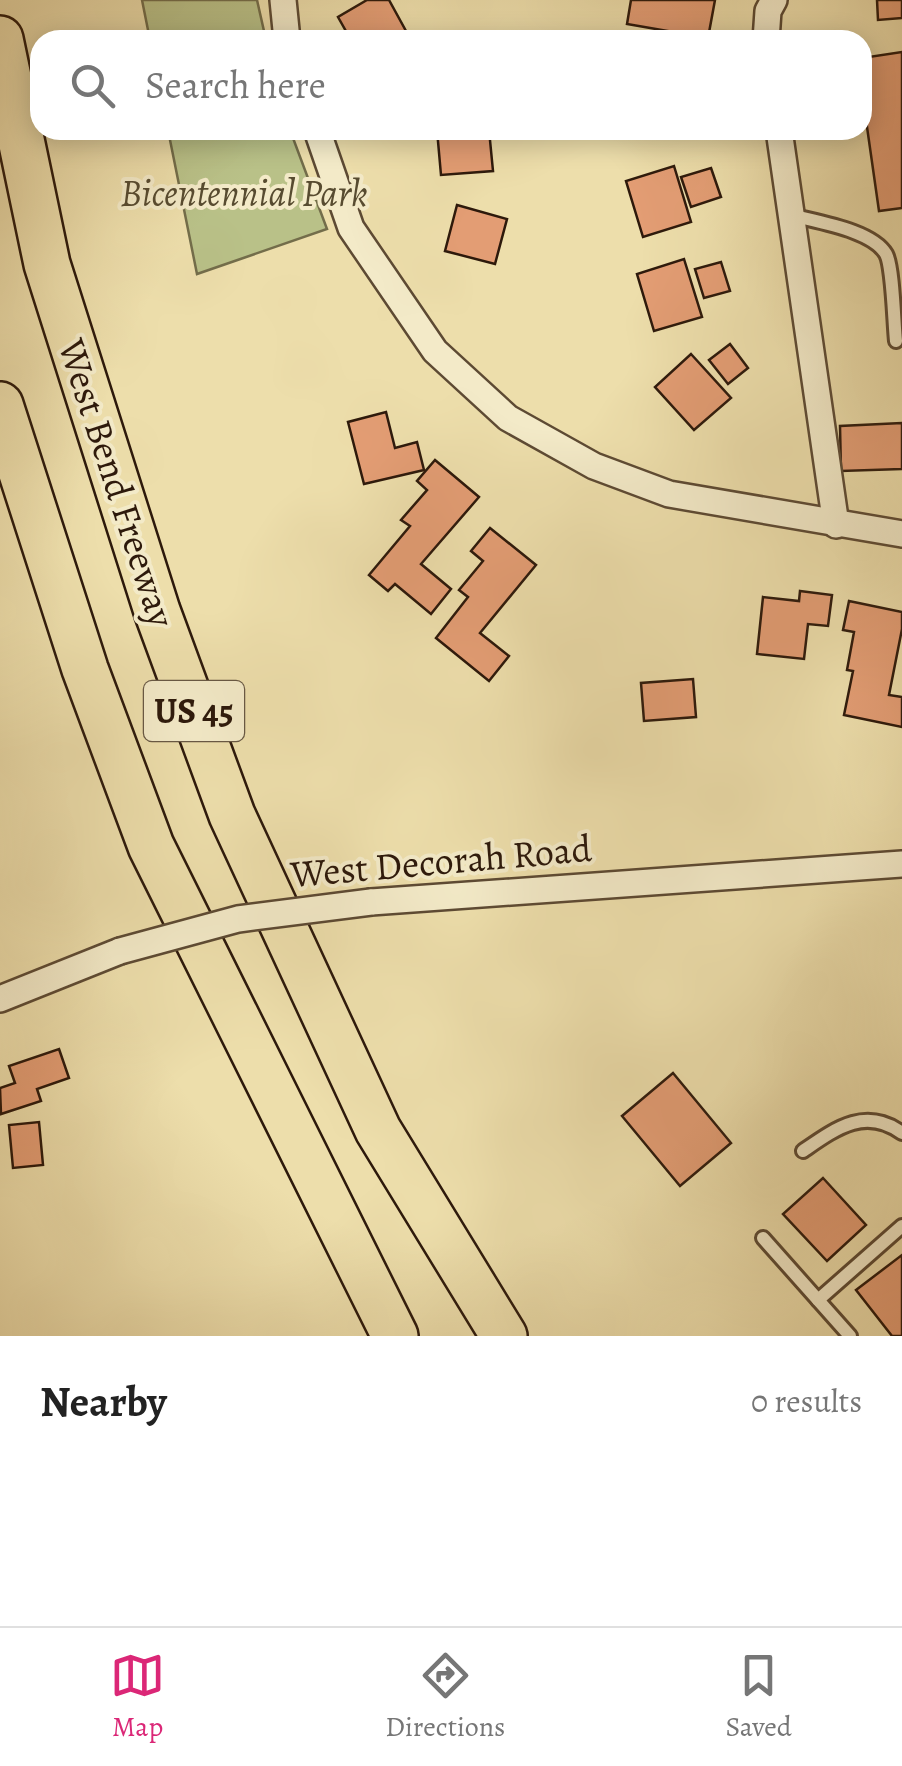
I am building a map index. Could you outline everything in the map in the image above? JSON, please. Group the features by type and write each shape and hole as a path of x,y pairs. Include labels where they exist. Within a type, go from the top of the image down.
{"highway":[{"name":"West Bend Freeway","path":"0,39 46,264 157,612 232,815 378,1130 504,1336"},
{"name":"US 45","path":"0,405 85,669 151,846 395,1336"}],"street":[{"path":"283,0 286,30"},
{"path":"767,30 768,11 774,0"},
{"path":"320,140 351,228 434,351 508,418 594,466 669,494 902,534"},
{"path":"780,140 836,525"},
{"name":"West Decorah Road","path":"0,998 120,951 238,918 371,902 902,864"}],"lane":[{"path":"791,216 849,230 873,241 887,256 896,341"},
{"path":"803,1151 855,1122 888,1123 902,1132"},
{"path":"818,1300 902,1226"},
{"path":"763,1238 850,1336"}],"green space":[{"path":"142,0 257,0 264,30 148,30"},
{"name":"Bicentennial Park","path":"170,140 294,140 327,229 197,274"}],"building":[{"path":"367,0 389,0 405,30 345,30 338,17"},
{"path":"631,0 715,0 709,30 662,30 627,24"},
{"path":"877,0 902,0 902,18 878,20"},
{"path":"902,52 902,208 879,211 869,140 872,140 872,56"},
{"path":"438,140 490,140 493,171 441,175"},
{"path":"674,166 691,222 643,237 626,181"},
{"path":"711,168 721,197 691,207 681,177"},
{"path":"457,205 507,219 495,264 445,251"},
{"path":"684,259 702,317 654,331 637,274"},
{"path":"721,262 730,291 704,298 695,269"},
{"path":"730,344 748,368 728,384 709,360"},
{"path":"691,354 731,398 694,430 655,387"},
{"path":"386,412 395,448 417,442 424,470 364,484 348,422"},
{"path":"902,423 902,469 841,471 840,426"},
{"path":"435,460 479,497 421,564 451,589 431,614 395,584 388,591 369,575 410,526 401,520 427,490 417,481"},
{"path":"490,528 536,565 480,633 509,656 489,681 436,638 468,597 459,590 483,561 471,551"},
{"path":"800,591 832,595 828,626 808,624 804,659 757,654 763,597 799,601"},
{"path":"849,601 902,612 889,695 902,697 902,727 844,715 853,671 847,670 854,632 843,630"},
{"path":"693,679 696,717 644,721 641,683"},
{"path":"59,1049 69,1078 37,1089 41,1101 1,1114 0,1088 15,1083 9,1066"},
{"path":"673,1073 731,1143 680,1186 622,1116"},
{"path":"39,1122 43,1165 13,1168 9,1125"},
{"path":"823,1178 866,1225 827,1261 783,1214"},
{"path":"902,1255 902,1336 892,1336 856,1290"}]}
